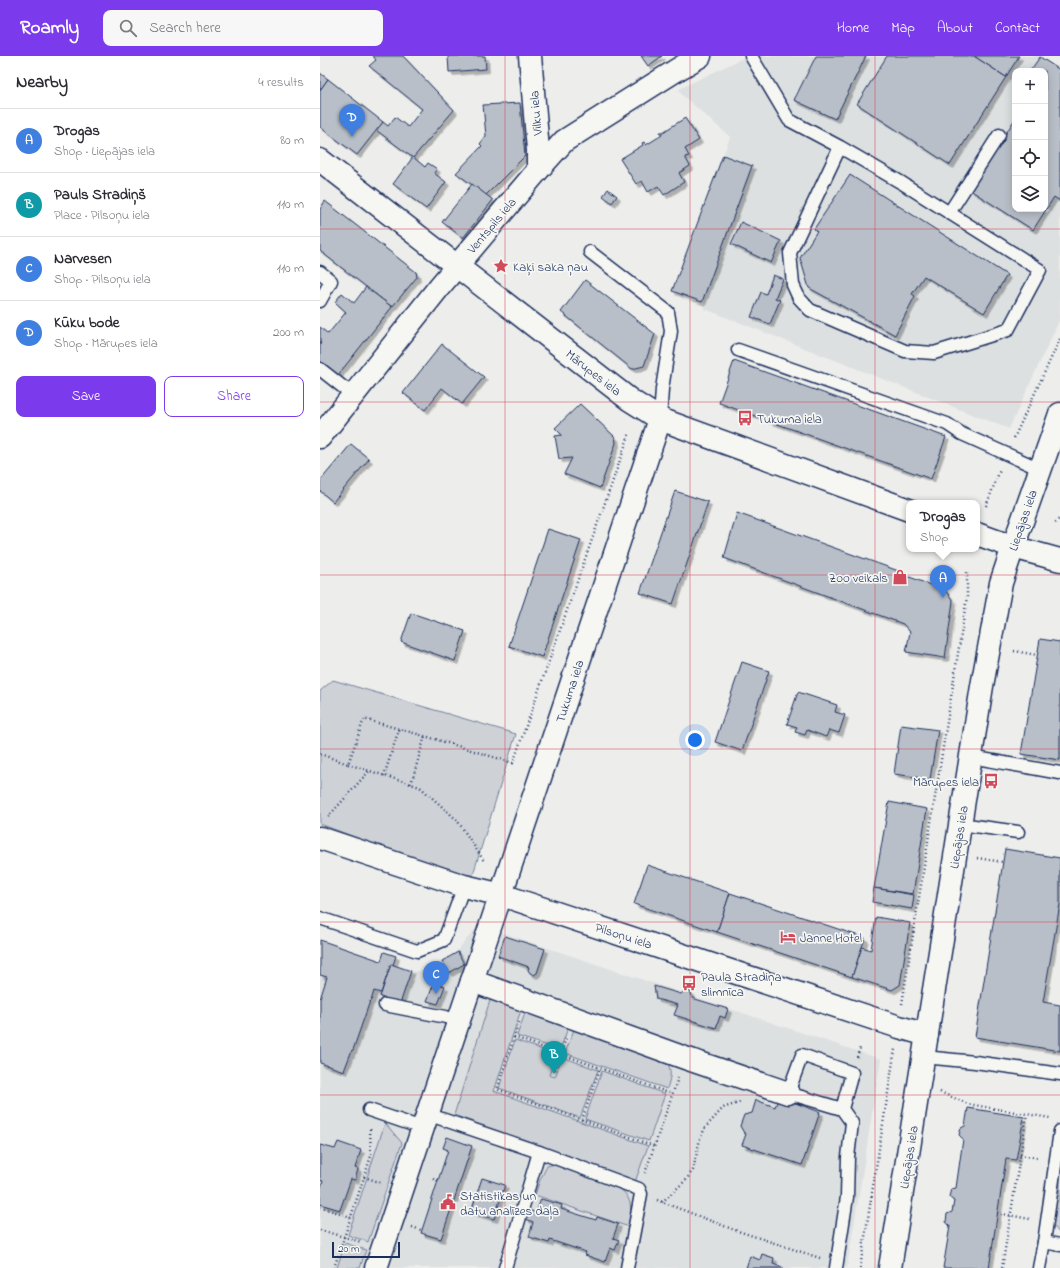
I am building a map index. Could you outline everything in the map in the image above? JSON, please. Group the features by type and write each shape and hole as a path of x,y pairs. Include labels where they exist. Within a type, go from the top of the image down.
{"street":[{"name":"Vilku iela","path":"530,56 538,150 538,170"},
{"name":"Ventspils iela","path":"320,437 456,266 564,141 700,56"},
{"name":"Mārupes iela","path":"320,160 630,400 660,419 906,509"},
{"name":"Liepājas iela","path":"890,1268 944,922 1001,583 1060,414"},
{"name":"Tukuma iela","path":"379,1258 502,895 660,419"},
{"path":"980,535 1013,547 1060,560"},
{"name":"Pilsoņu iela","path":"323,829 464,886 502,895 927,1035"},
{"path":"472,981 685,1058 788,1093"}],"lane":[{"path":"751,56 789,120 840,147 1040,270 1008,330 934,353 905,351 810,310 798,298 793,285 790,253 840,147"},
{"path":"949,213 999,136"},
{"path":"590,252 668,312 671,331 662,390 660,419"},
{"path":"320,272 331,280 320,301"},
{"path":"738,350 947,424 962,434 1040,470"},
{"path":"320,369 353,395"},
{"path":"971,757 1060,772"},
{"path":"960,824 1018,832"},
{"path":"320,918 417,951 444,940 464,886"},
{"path":"385,1005 446,1017 458,1022"},
{"path":"837,1266 847,1197 848,1157 852,1123 842,1109 788,1093 802,1055 852,1073 842,1109"},
{"path":"924,1057 975,1062 1060,1074"},
{"path":"369,1110 425,1121 540,1152 640,1192 627,1268"},
{"path":"1039,1268 1060,1131"},
{"path":"505,1268 540,1152"},
{"path":"1044,1242 1060,1245"}],"path":[{"path":"986,506 1006,454 1060,339"},
{"path":"348,764 364,719 513,763 630,432"},
{"path":"1055,523 1060,518"},
{"path":"860,1268 967,597 967,572"},
{"path":"1014,651 1037,655"},
{"path":"384,776 399,729"},
{"path":"411,784 425,736"},
{"path":"320,754 420,788 457,820 484,861"},
{"path":"323,829 369,771"},
{"path":"971,857 1003,862"},
{"path":"526,1001 497,1089 654,1146"},
{"path":"555,1070 574,1018"},
{"path":"514,1037 672,1094"},
{"path":"685,1058 654,1146 640,1192 732,1230 837,1266"},
{"path":"582,1120 600,1068"},
{"path":"920,1083 968,1104 1053,1118"},
{"path":"662,1202 686,1180 693,1170 700,1139 705,1128 723,1108 745,1101"},
{"path":"334,1268 371,1156 369,1110"},
{"path":"1002,1268 1026,1114"},
{"path":"364,1177 383,1183"},
{"path":"433,1179 438,1181"},
{"path":"320,1206 351,1217"},
{"path":"998,1213 1046,1222"},
{"path":"320,1230 344,1237 379,1258"}],"shaded area":[{"path":"747,56 1039,56 1060,70 1060,319 1009,429 705,309 706,304 672,291 730,137 682,95 679,89"},
{"path":"333,680 516,734 471,881 320,824 320,691"},
{"path":"479,925 881,1059 847,1268 320,1268 320,940 411,972 424,970 453,955"},
{"path":"491,997 522,1007 494,1091 648,1146 635,1182 454,1115"},
{"path":"526,1010 569,1025 560,1050 517,1036"},
{"path":"575,1027 663,1057 670,1069 667,1089 565,1053"},
{"path":"515,1040 557,1055 549,1075 555,1077 562,1057 598,1070 580,1118 499,1088"},
{"path":"602,1071 665,1094 649,1141 585,1119"},
{"path":"385,1123 402,1143 368,1242 348,1235"},
{"path":"555,1164 618,1187 623,1191 629,1200 631,1210 629,1227 535,1195 547,1166"},
{"path":"1060,1173 1060,1234 1052,1224"},
{"path":"345,1243 366,1250 360,1268 337,1268"}],"building":[{"path":"373,56 403,56 454,110 413,158 376,130 383,122 388,126 395,117 408,127 422,109 369,66 376,60"},
{"path":"448,56 485,56 486,69 449,72"},
{"path":"641,56 662,56 648,66"},
{"path":"816,56 866,56 835,119 794,100"},
{"path":"887,56 974,56 1006,77 950,165 857,104"},
{"path":"974,56 1019,56 1006,77"},
{"path":"1040,57 1060,70 1060,201 1054,197 1048,206 1048,68 1032,68"},
{"path":"320,73 328,79 320,90"},
{"path":"328,79 383,122 357,155 320,127 320,90"},
{"path":"520,103 525,156 486,195 456,173 482,146 480,144 486,136 483,105"},
{"path":"685,118 699,140 685,149 689,156 685,157 690,166 679,173 684,182 664,195 658,186 648,192 642,181 636,184 620,159 643,145 642,143 644,142 646,145 662,135 660,132 663,132"},
{"path":"1012,124 1012,212 1044,212 1033,230 970,190"},
{"path":"723,155 752,166 702,302 672,291"},
{"path":"413,157 425,167 428,163 437,169 434,173 446,182 426,209 393,184"},
{"path":"850,175 1007,275 984,313 924,276 912,294 915,296 895,335 809,288 800,258 817,231 814,229"},
{"path":"472,184 493,200 463,238 442,222"},
{"path":"608,189 617,196 612,203 603,196"},
{"path":"325,201 416,272 417,277 392,307 320,251 320,209"},
{"path":"741,222 781,241 771,263 731,244"},
{"path":"773,275 783,279 775,298 780,300 770,324 751,317 761,292 766,294"},
{"path":"585,280 655,334 644,366 632,369 561,312"},
{"path":"366,287 392,307 338,375 320,361 320,327 328,334 346,312 335,302 342,293 354,303"},
{"path":"442,344 484,377 462,404 442,388 425,410 403,393"},
{"path":"734,361 946,437 931,479 719,403"},
{"path":"580,404 615,437 616,443 600,488 564,474 572,458 559,459 555,436 562,435 555,428"},
{"path":"351,444 369,459 333,502 320,491 320,481"},
{"path":"675,491 708,502 673,604 640,593"},
{"path":"737,513 907,574 907,576 946,591 953,601 945,658 906,652 910,632 903,624 724,558"},
{"path":"548,529 581,540 542,657 509,646"},
{"path":"411,613 465,631 455,661 401,642"},
{"path":"1040,639 1060,642 1060,760 1021,754"},
{"path":"742,662 769,671 742,751 715,742"},
{"path":"798,692 837,705 835,712 845,715 839,733 829,730 826,737 807,730 805,735 795,732 797,727 787,724"},
{"path":"901,725 938,730 930,779 894,774"},
{"path":"889,802 927,809 913,894 874,888"},
{"path":"1005,849 1060,858 1060,904 1043,1002 1060,1005 1060,1051 975,1037"},
{"path":"647,865 730,893 717,932 634,904"},
{"path":"874,888 914,895 912,909 872,902"},
{"path":"730,893 865,938 852,977 717,932"},
{"path":"876,917 910,923 900,985 892,990 852,977 862,947 871,950"},
{"path":"505,936 545,949 537,973 534,975 528,970 529,967 498,956"},
{"path":"320,940 381,961 384,952 396,956 393,965 391,964 381,993 374,991 344,1071 320,1063 320,999 327,977 320,975"},
{"path":"458,952 464,964 449,973 442,961"},
{"path":"391,964 411,971 400,1004 380,997"},
{"path":"434,983 445,986 438,1004 427,1001"},
{"path":"654,986 681,994 685,990 691,992 692,998 728,1009 725,1018 720,1016 716,1028 674,1015 678,1005 656,999"},
{"path":"779,1097 820,1112 802,1165 742,1145 746,1134 740,1126 744,1115 752,1113 756,1100 775,1107"},
{"path":"968,1108 1024,1117 1016,1160 1006,1159 989,1268 943,1268 950,1226 946,1222 947,1214 952,1212 954,1201 949,1197 951,1189 956,1188 963,1139 959,1135 961,1128 965,1126"},
{"path":"447,1137 472,1146 441,1239 421,1233 448,1150 443,1148"},
{"path":"338,1142 361,1150 355,1168 358,1169 355,1180 351,1179 340,1210 320,1204 320,1189 323,1181 320,1180 320,1145 335,1149"},
{"path":"482,1178 505,1185 494,1219 471,1212"},
{"path":"541,1199 562,1205 561,1209 596,1220 597,1217 618,1224 613,1238 619,1240 615,1250 610,1248 605,1262 585,1255 586,1252 550,1240 549,1243 529,1237 533,1222 526,1219 529,1210 536,1213"},
{"path":"762,1254 774,1258 773,1264 784,1268 746,1268 750,1256 760,1260"}],"place":[{"name":"Kūku bode","path":"352,137"},
{"name":"Kaķi saka ņau","path":"501,266"},
{"name":"Tukuma iela","path":"745,418"},
{"name":"Zoo veikals","path":"900,577"},
{"name":"Drogas","path":"943,598"},
{"name":"Mārupes iela","path":"991,781"},
{"name":"Janne Hotel","path":"788,937"},
{"name":"Paula Stradiņa slimnīca","path":"689,983"},
{"name":"Narvesen","path":"436,994"},
{"name":"Pauls Stradiņš","path":"554,1074"},
{"name":"Statistikas un datu analīzes daļa","path":"448,1202"}]}
